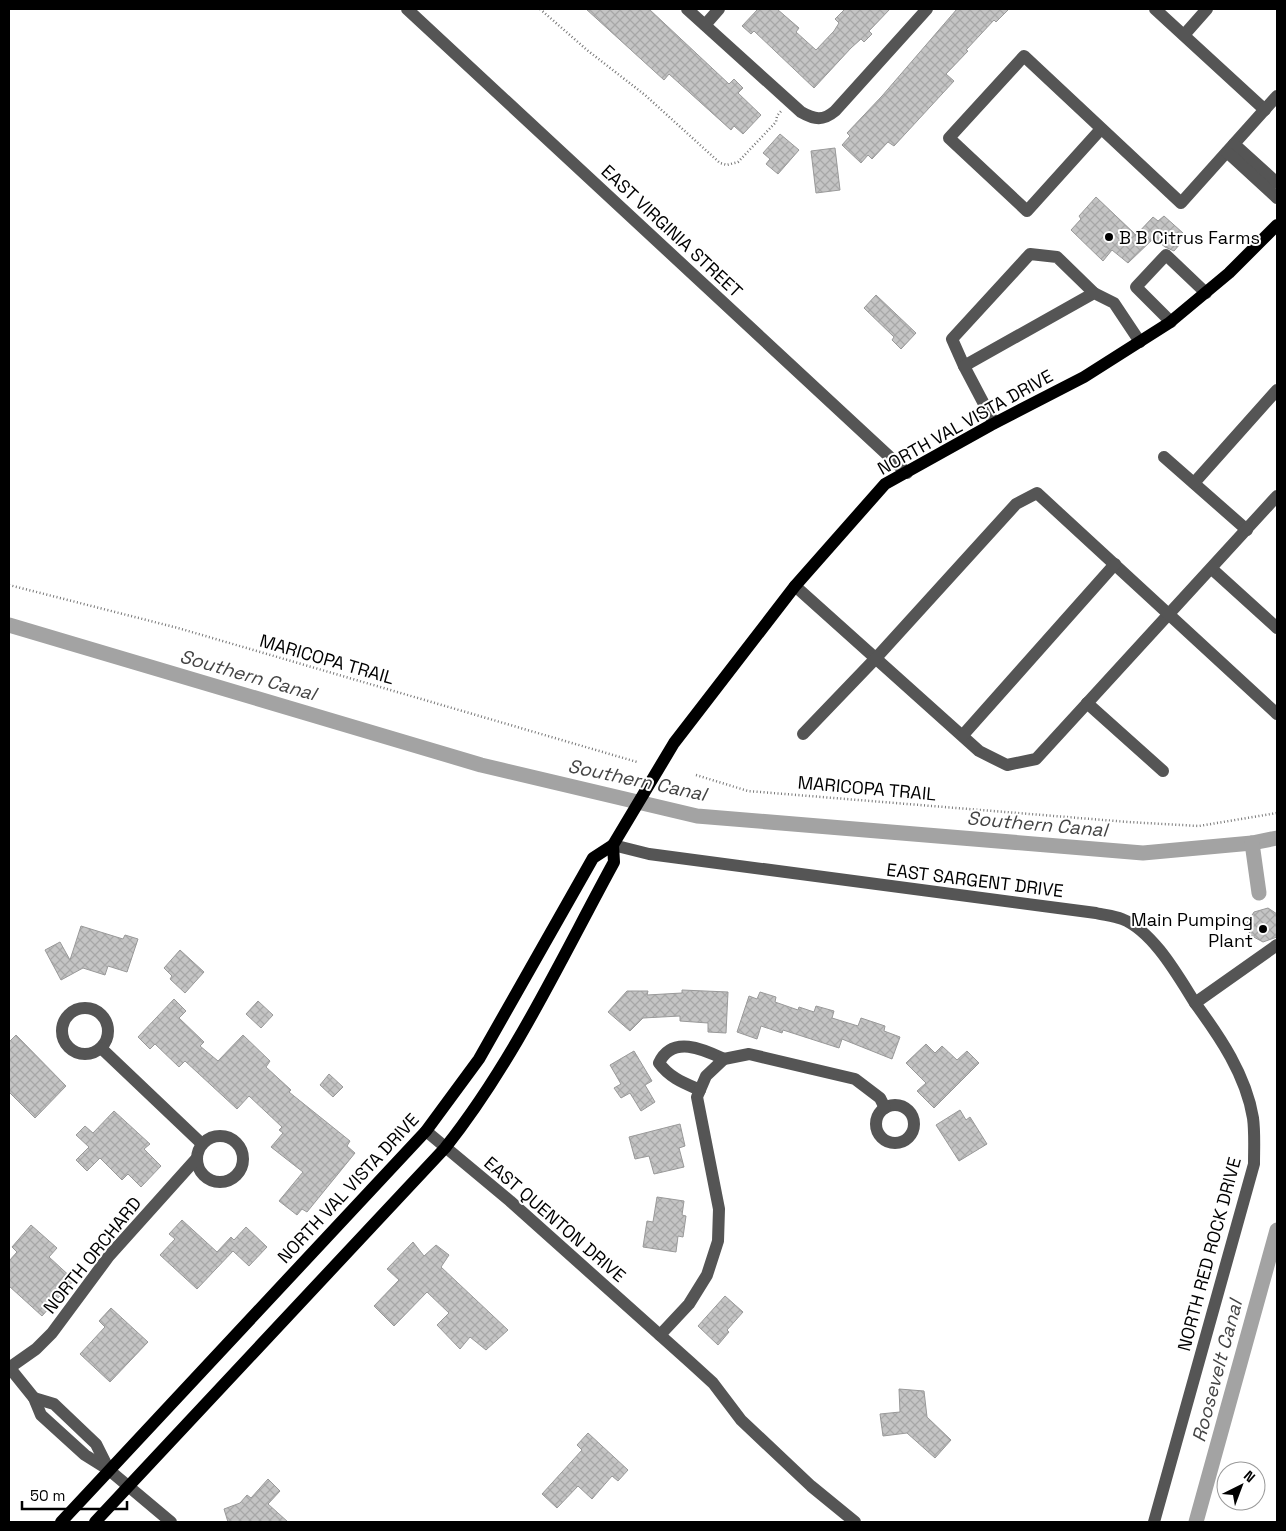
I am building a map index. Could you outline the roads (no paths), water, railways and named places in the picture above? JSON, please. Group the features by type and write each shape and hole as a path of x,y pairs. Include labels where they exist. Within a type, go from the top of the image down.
{"main road":[{"name":"NORTH VAL VISTA DRIVE","path":"61,1522 426,1131 479,1059 593,858 613,845 674,743 794,586 885,484 994,423 1084,377 1171,322 1206,293 1277,225"},
{"name":"NORTH VAL VISTA DRIVE","path":"95,1522 444,1148 465,1122 523,1030 614,862 613,845"}],"street":[{"path":"687,9 801,112 820,120 828,117 835,110 927,9"},
{"path":"705,25 719,9"},
{"path":"1155,9 1265,110"},
{"path":"1184,35 1207,9"},
{"name":"EAST VIRGINIA STREET","path":"410,11 907,473"},
{"path":"1102,129 1027,211 949,138 1024,56 1102,129 1181,204 1277,96"},
{"path":"1231,148 1250,166 1277,198"},
{"path":"1250,166 1277,183"},
{"path":"994,423 964,366 952,338 1030,254 1057,257 1094,294 1114,304 1140,342"},
{"path":"1171,322 1136,287 1166,255 1206,293"},
{"path":"964,366 1094,294"},
{"path":"1194,483 1277,390"},
{"path":"1164,457 1247,530"},
{"path":"803,734 876,658 1016,504 1037,494 1116,564 1277,714"},
{"path":"794,586 979,751 1007,765 1036,759 1277,496"},
{"path":"962,736 1116,564"},
{"path":"1212,569 1277,628"},
{"path":"1088,703 1163,771"},
{"name":"EAST SARGENT DRIVE","path":"613,845 649,854 1096,913 1123,919 1143,932 1171,964 1195,1003"},
{"path":"1195,1003 1277,945"},
{"name":"NORTH RED ROCK DRIVE","path":"1154,1522 1254,1164 1253,1118 1242,1081 1222,1040 1195,1003"},
{"path":"101,1048 202,1144"},
{"path":"700,1090 677,1081 665,1071 659,1063 669,1049 700,1048 724,1058 749,1054 855,1079 880,1098 885,1108"},
{"path":"660,1335 689,1304 707,1275 718,1241 719,1209 697,1097 706,1076 724,1058"},
{"name":"EAST QUENTON DRIVE","path":"426,1131 444,1148 510,1201 713,1383 741,1420 811,1486 855,1522"},
{"path":"215,1136 230,1138 241,1148 243,1164 235,1177 221,1182 214,1182 201,1173 197,1158 202,1144 215,1136"},
{"name":"NORTH ORCHARD","path":"9,1367 52,1334 109,1256 197,1158"},
{"path":"9,1367 34,1398 41,1415 84,1455 108,1470 170,1522"}],"waterway":[{"name":"Southern Canal","path":"9,625 481,765 697,816 1143,853 1252,843 1277,838"},
{"name":"Roosevelt Canal","path":"1252,843 1259,893"},
{"name":"Roosevelt Canal","path":"1196,1522 1277,1230"}],"place":[{"name":"B B Citrus Farms","path":"1109,237"},
{"name":"Main Pumping Plant","path":"1263,929"}]}
